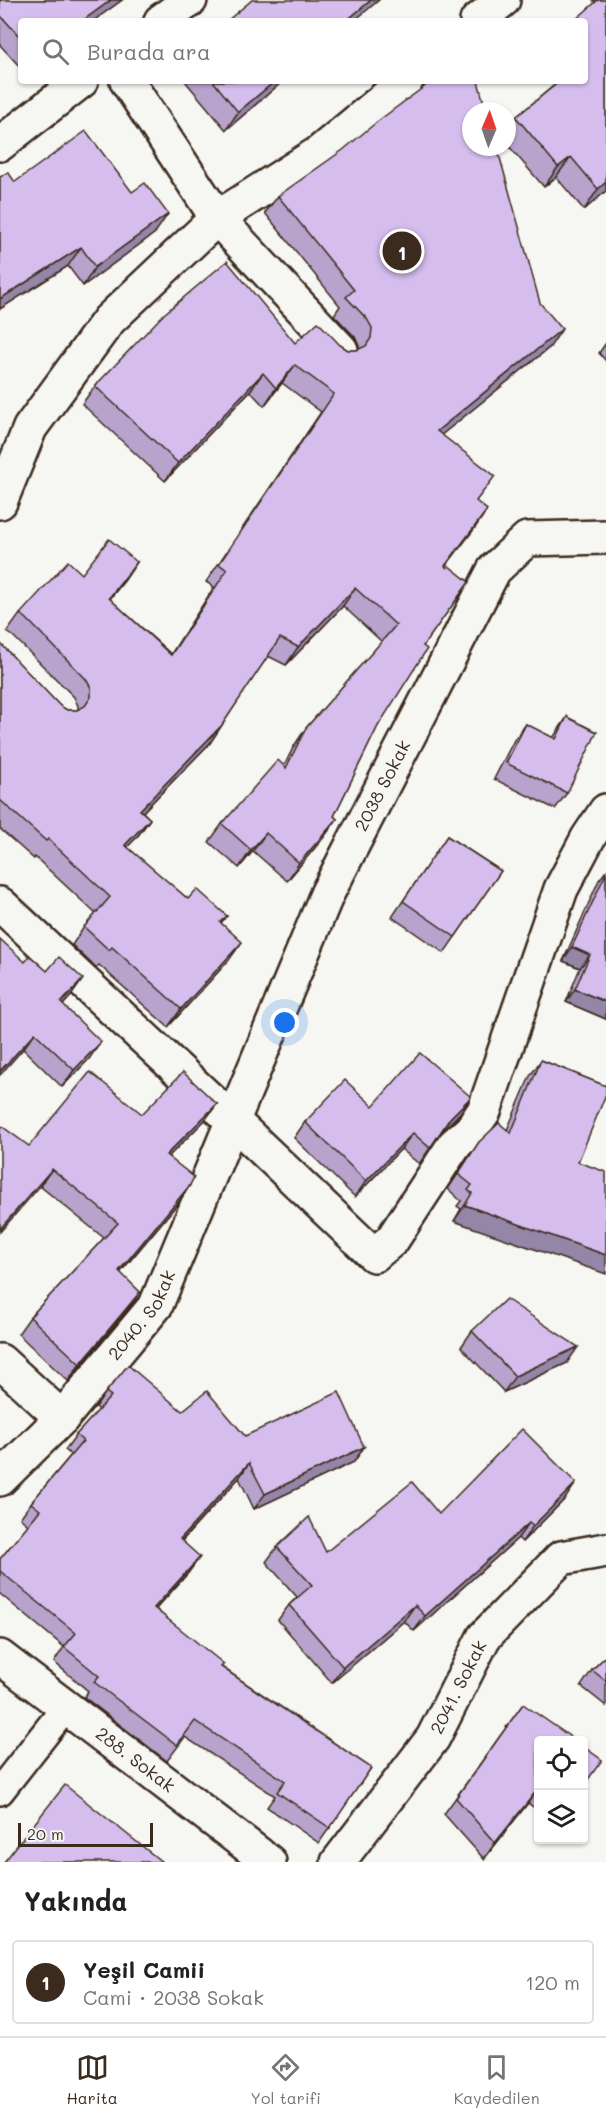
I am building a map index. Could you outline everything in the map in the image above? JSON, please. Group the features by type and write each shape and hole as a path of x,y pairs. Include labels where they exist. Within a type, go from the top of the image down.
{"street":[{"path":"165,18 190,0"},
{"path":"481,18 503,0"},
{"path":"0,144 77,84"},
{"path":"129,84 217,218 341,350"},
{"path":"0,502 30,428 109,320 217,218 319,153 402,84"},
{"name":"2038 Sokak","path":"233,1121 327,894 494,570 527,539 606,537"},
{"path":"0,904 374,1255 392,1239 454,1145 471,1130 484,1111 561,889 588,838 606,811"},
{"name":"2040. Sokak","path":"0,1479 62,1418 156,1305 233,1121"},
{"path":"0,1361 62,1418"},
{"name":"2041. Sokak","path":"338,1862 433,1737 484,1637 561,1558 606,1550"},
{"name":"288. Sokak","path":"0,1657 66,1707 248,1856"}],"lane":[{"path":"0,1791 66,1707"}],"building":[{"path":"0,0 111,0 86,18 18,18 18,35 0,15"},
{"path":"252,0 371,0 350,18 231,18"},
{"path":"598,0 606,0 606,182 598,189 571,157 558,167 516,117 556,84 588,84 588,18 577,18"},
{"path":"215,84 271,84 238,112"},
{"path":"428,84 479,84 484,102 462,102 462,156 499,156 540,303 562,329 437,431 495,476 476,501 487,510 445,566 447,568 449,566 469,582 423,646 427,649 378,726 334,816 337,819 299,863 266,833 251,850 222,824 278,760 286,768 306,728 396,625 355,588 298,647 280,638 222,725 140,810 150,819 125,845 188,899 197,889 227,916 220,922 242,942 181,1009 112,947 109,950 84,927 110,897 48,839 46,841 0,800 0,643 60,706 67,710 77,710 85,706 91,697 91,688 86,679 20,614 68,561 82,574 109,539 137,562 109,598 171,655 227,570 219,564 334,394 295,365 276,388 263,373 178,463 95,386 164,314 227,261 295,343 318,322 340,345 348,350 357,350 366,346 371,338 372,328 367,319 346,297 354,290 278,196 343,150"},
{"path":"86,131 132,192 145,183 168,214 95,267 81,247 0,299 0,177 8,172 15,182"},
{"path":"567,717 597,732 567,793 506,763 526,724 556,739"},
{"path":"447,836 501,871 455,937 403,901"},
{"path":"606,873 606,1002 575,989 590,955 572,947"},
{"path":"0,939 25,962 30,956 47,971 59,957 83,979 61,1003 101,1042 74,1070 35,1033 0,1071"},
{"path":"420,1053 471,1097 450,1118 430,1148 413,1133 366,1181 305,1122 345,1080 373,1106"},
{"path":"541,1060 606,1086 606,1094 578,1162 606,1172 606,1255 465,1205 472,1193 468,1190 472,1185 458,1174 479,1142 499,1123 511,1133"},
{"path":"90,1072 142,1114 183,1072 217,1104 166,1155 194,1177 190,1185 119,1271 140,1292 80,1364 30,1317 118,1223 52,1169 0,1229 0,1125 29,1146"},
{"path":"506,1299 578,1347 515,1376 472,1331"},
{"path":"128,1365 182,1411 207,1391 245,1436 339,1392 364,1447 265,1494 249,1463 180,1539 200,1557 154,1608 224,1664 221,1667 371,1768 330,1828 277,1792 285,1781 195,1721 177,1745 94,1682 99,1676 64,1647 76,1633 0,1571 0,1559 40,1510 31,1503 83,1441 76,1435 111,1396 106,1392"},
{"path":"522,1429 576,1483 533,1526 529,1523 425,1616 415,1605 343,1667 289,1605 312,1585 277,1547 309,1517 326,1552 412,1482 439,1514"},
{"path":"606,1656 606,1681 592,1670"},
{"path":"523,1704 569,1736 534,1736 534,1794 495,1843 456,1798"},
{"path":"588,1750 602,1760 588,1779"},
{"path":"65,1785 162,1862 4,1862"}],"place":[{"name":"Yeşil Camii","path":"402,251"}]}
